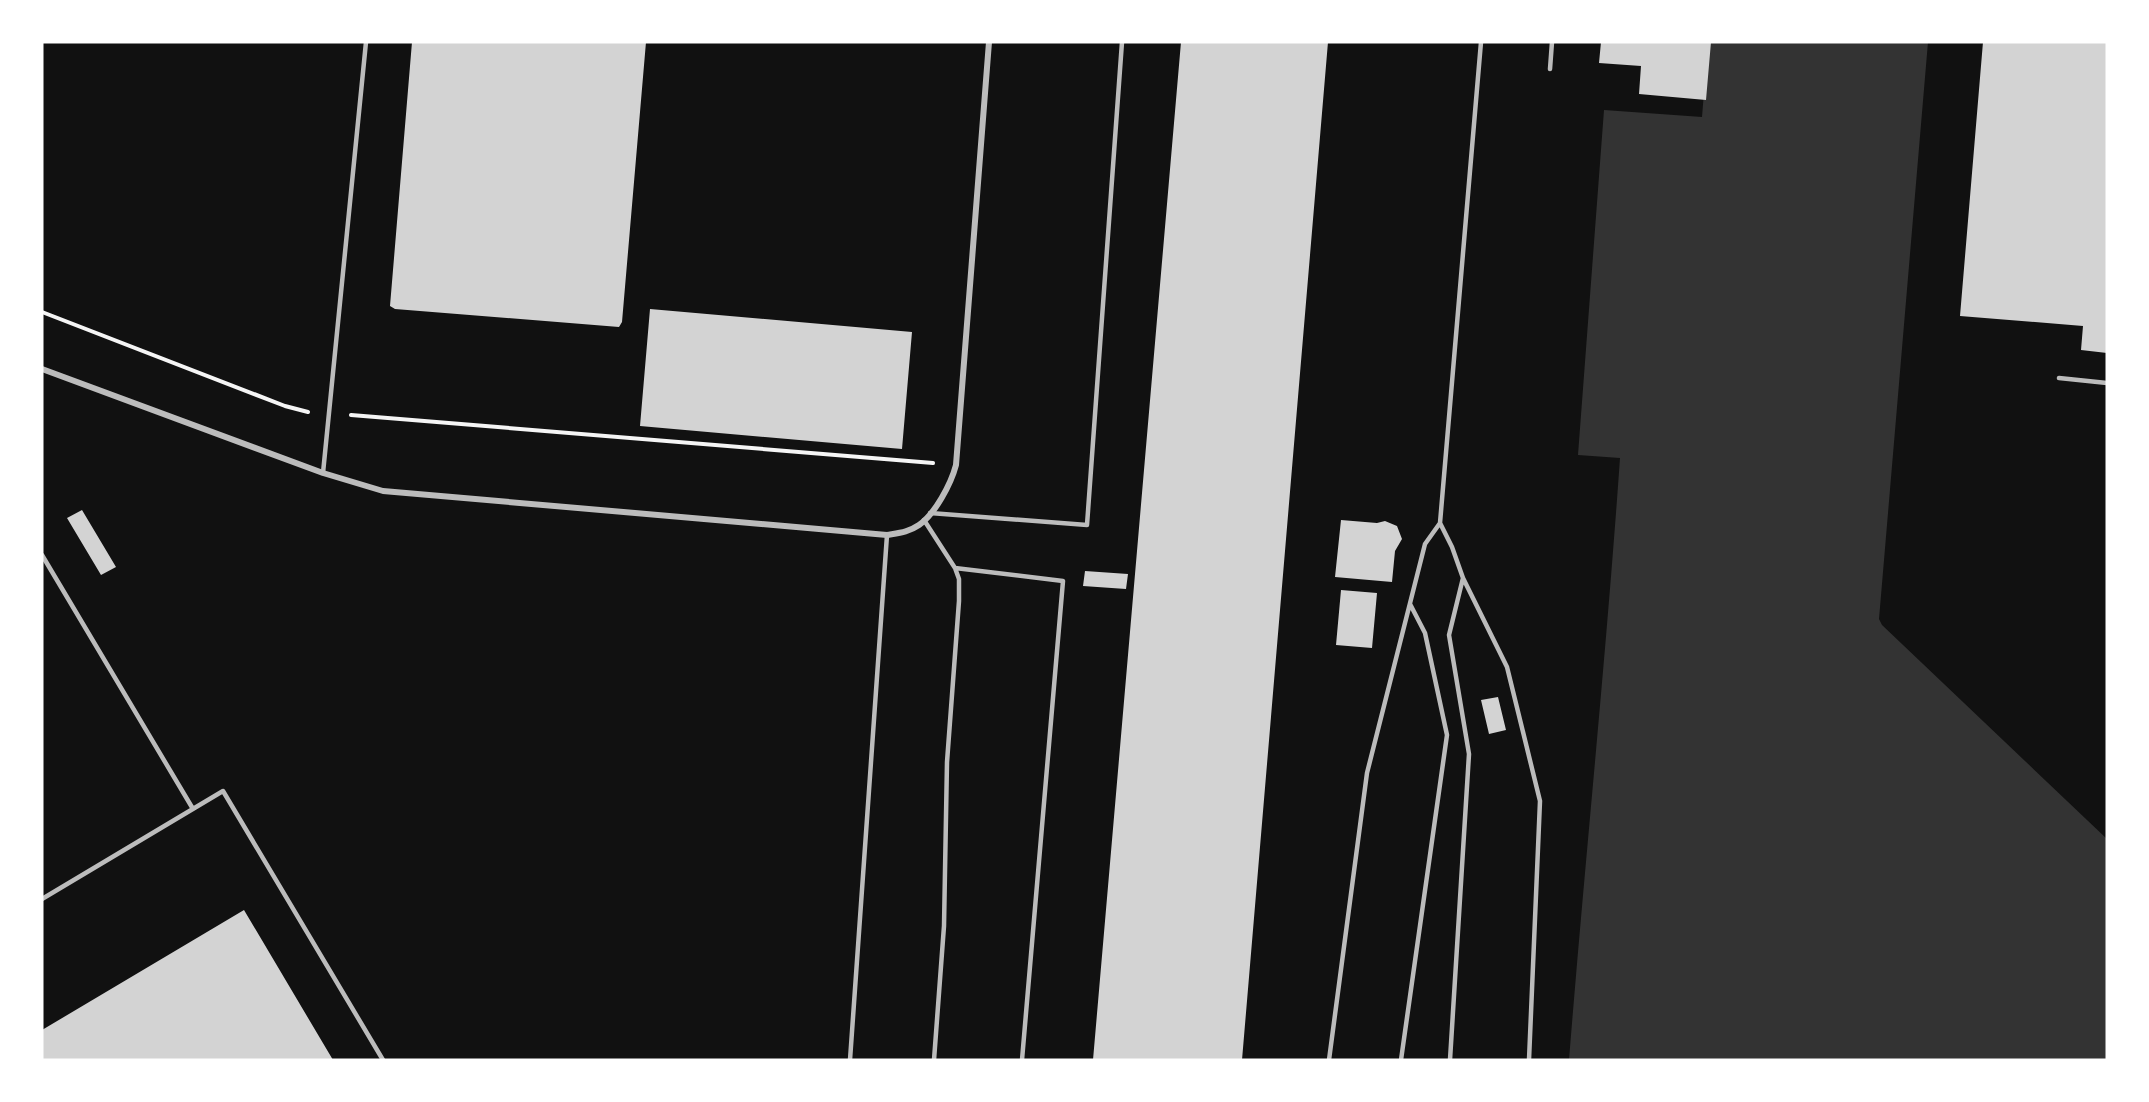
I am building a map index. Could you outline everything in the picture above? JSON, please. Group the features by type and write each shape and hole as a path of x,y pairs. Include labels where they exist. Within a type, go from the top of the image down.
{"street":[{"path":"42,369 323,473 383,491 887,535 907,531 921,524 930,513 951,482 956,465 989,42"}],"lane":[{"path":"323,473 366,42"},
{"path":"930,513 1087,525 1122,42"},
{"path":"1329,1060 1367,773 1425,544 1440,523 1481,42"},
{"path":"1550,69 1552,42"},
{"path":"2058,378 2107,383"},
{"path":"924,520 955,568 959,579 947,762 944,926 934,1060"},
{"path":"1440,523 1452,547 1463,579 1507,667 1540,801 1529,1060"},
{"path":"850,1060 887,535"},
{"path":"42,555 193,809"},
{"path":"955,568 1063,581 1022,1060"},
{"path":"1450,1060 1469,754 1449,635 1463,579"},
{"path":"1401,1060 1448,735 1425,633 1410,604"},
{"path":"42,899 223,791 383,1060"}],"path":[{"path":"42,312 285,406 311,412"},
{"path":"346,415 956,465"}],"shaded area":[{"path":"1708,42 1928,42 1879,619 1882,625 2107,839 2107,1060 1569,1060 1620,458 1578,455 1604,110 1702,117"}],"building":[{"path":"412,42 646,42 622,322 619,327 395,309 390,306"},
{"path":"1181,42 1328,42 1242,1060 1093,1060"},
{"path":"1601,42 1711,42 1706,100 1639,94 1641,66 1599,63"},
{"path":"1983,42 2107,42 2107,353 2081,350 2083,326 1960,316"},
{"path":"650,309 912,332 902,449 640,426"},
{"path":"82,510 116,567 101,575 67,518"},
{"path":"1341,520 1377,523 1385,521 1397,526 1402,539 1395,551 1392,582 1335,577"},
{"path":"1085,571 1128,574 1126,589 1083,586"},
{"path":"1341,590 1377,593 1372,648 1336,645"},
{"path":"1498,697 1506,730 1489,734 1481,700"},
{"path":"244,910 333,1060 42,1060 42,1030"}]}
